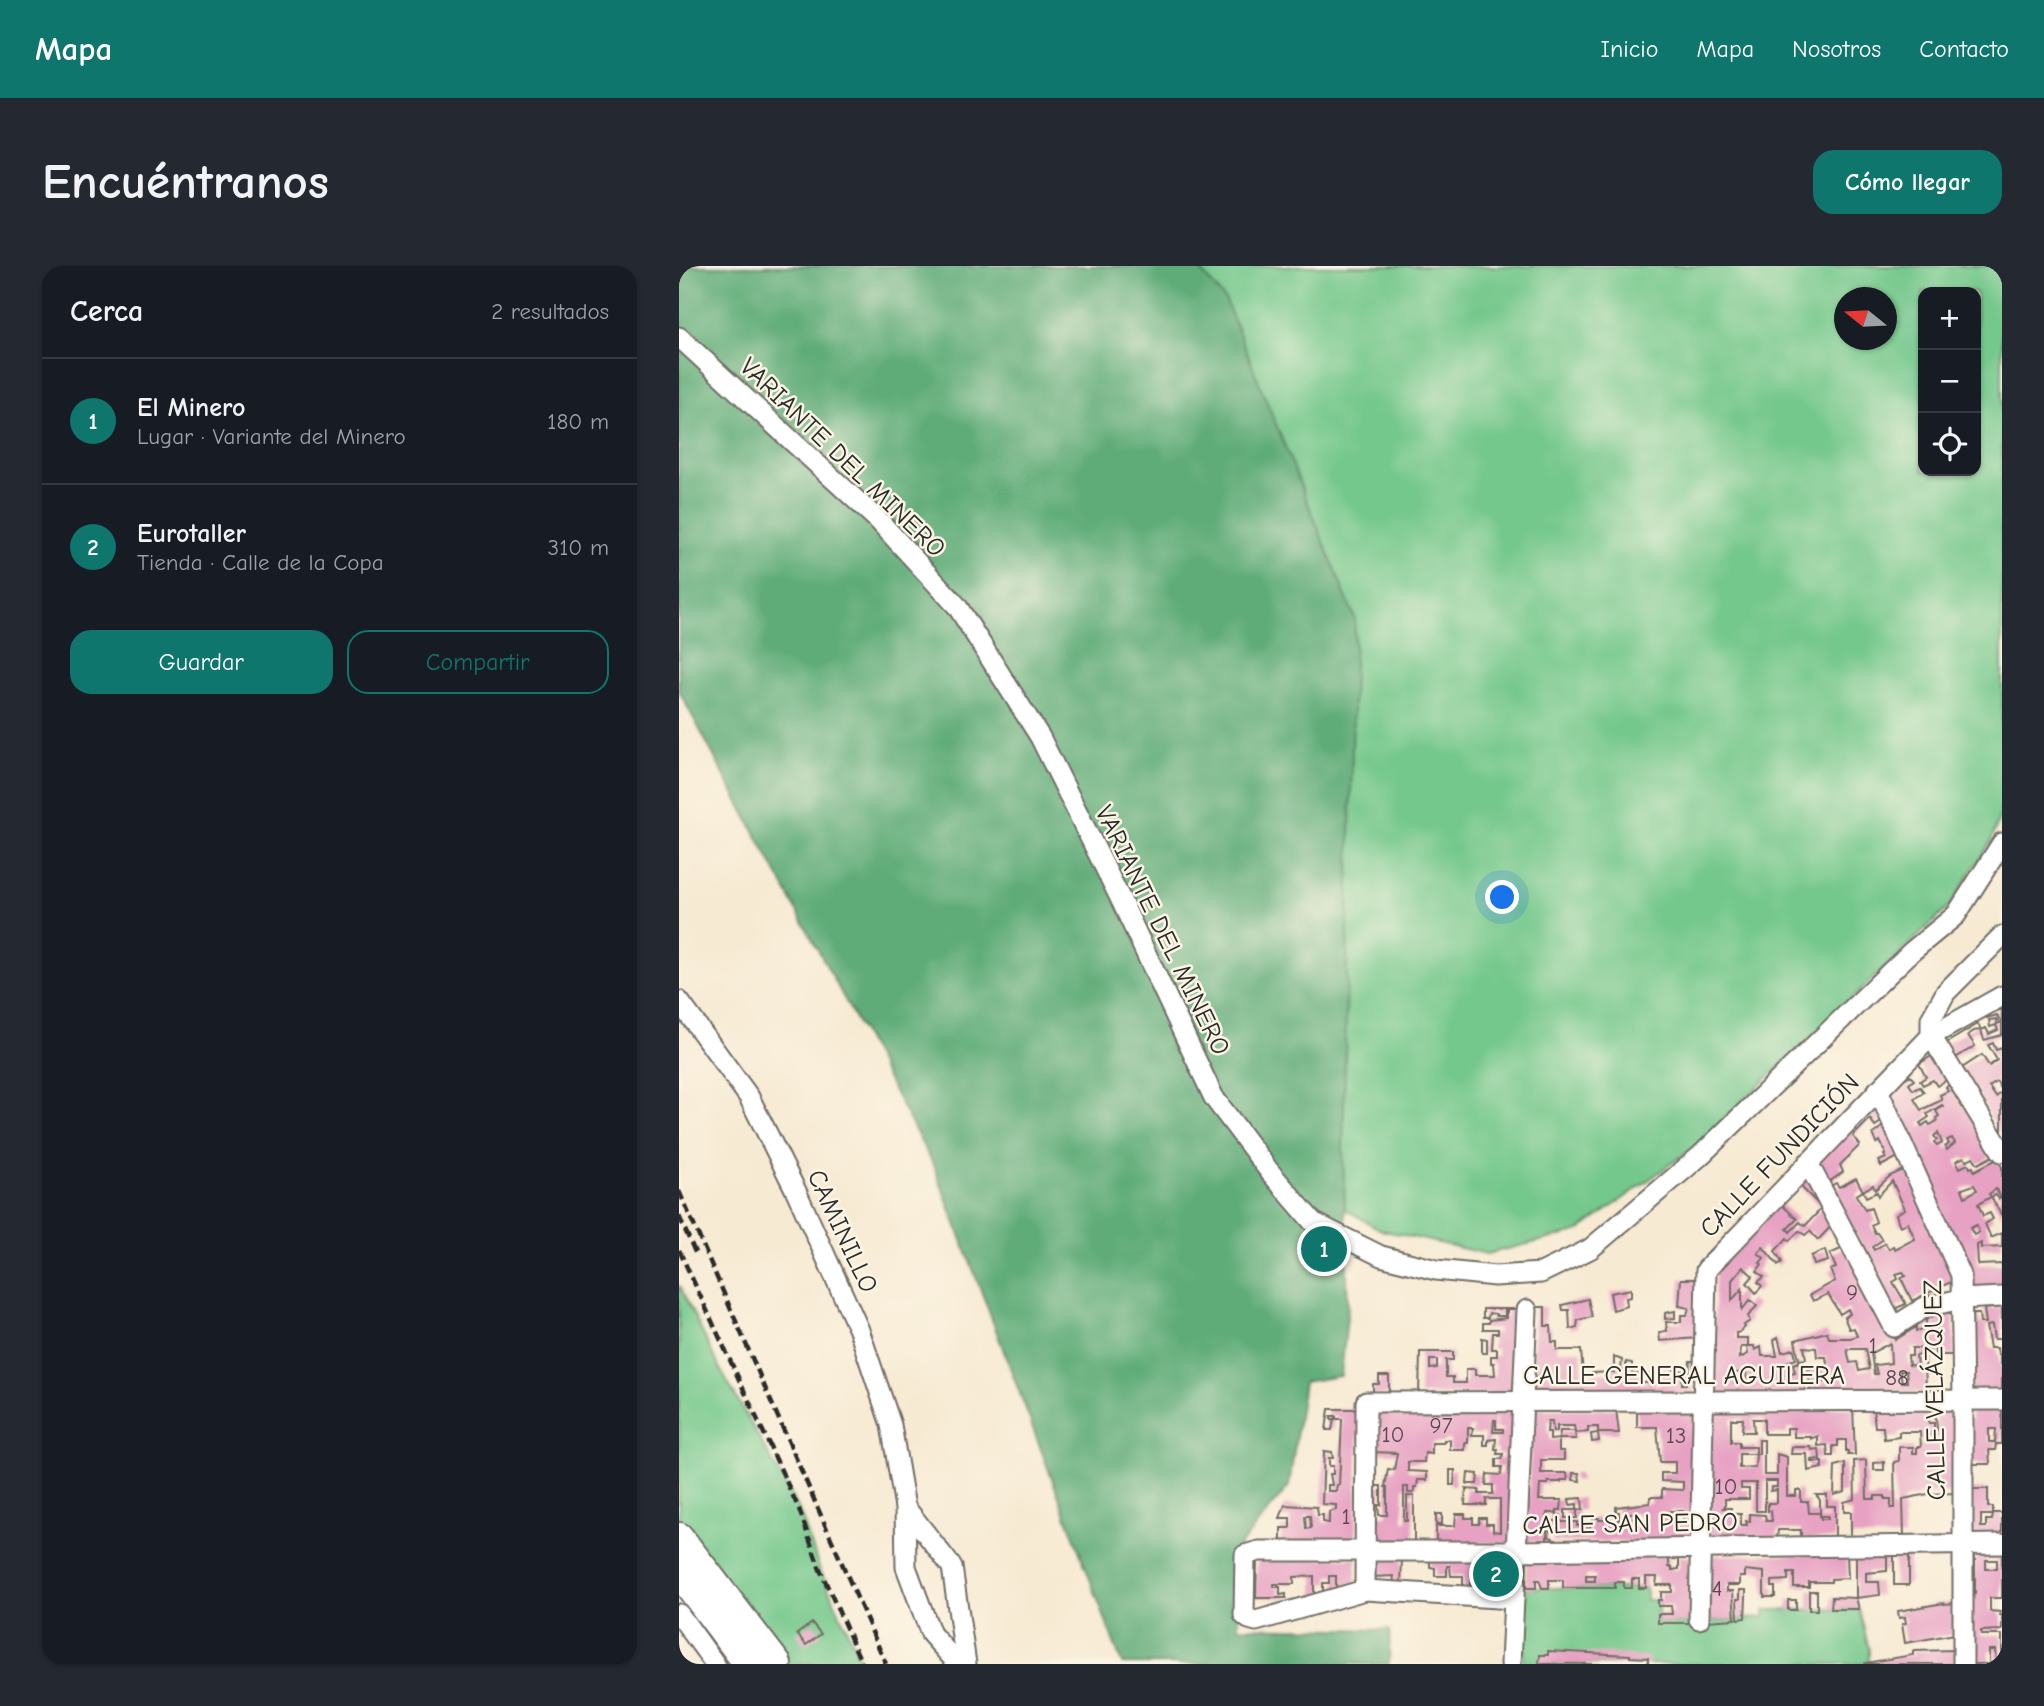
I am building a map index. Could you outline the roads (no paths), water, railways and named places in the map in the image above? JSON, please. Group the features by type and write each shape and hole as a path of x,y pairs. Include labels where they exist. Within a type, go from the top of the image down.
{"highway":[{"path":"679,1537 777,1664"},
{"path":"679,1572 748,1664"}],"street":[{"name":"VARIANTE DEL MINERO","path":"679,337 880,522 957,606 1040,737 1119,896 1214,1098 1270,1172 1313,1222 1381,1256 1436,1270 1495,1276 1541,1273 1590,1249 1700,1156 1911,951 1956,915 2001,848"},
{"path":"2002,936 1947,992 1931,1019 1931,1036 2002,1152"},
{"name":"CALLE FUNDICIÓN","path":"1699,1619 1706,1270 1931,1036 2002,996"},
{"name":"CAMINILLO","path":"679,1001 748,1097 796,1191 859,1330 891,1425 905,1507 906,1567 931,1634 958,1664"},
{"name":"CALLE VELÁZQUEZ","path":"1878,1090 1961,1275 1963,1664"},
{"path":"1808,1163 1894,1327 1925,1307 1961,1299 2002,1297"},
{"path":"1511,1664 1527,1310"},
{"name":"CALLE GENERAL AGUILERA","path":"1364,1550 1366,1402 2002,1400"},
{"name":"CAMINILLO","path":"905,1507 952,1567 966,1664"},
{"name":"CALLE SAN PEDRO","path":"1365,1590 1256,1621 1249,1619 1244,1615 1245,1555 1259,1551 1516,1551 2002,1544"},
{"path":"1364,1550 1365,1590 1514,1599"},
{"path":"679,1614 715,1664"}],"railway":[{"path":"679,1191 886,1664"},
{"path":"679,1216 697,1257"},
{"path":"679,1250 799,1509 819,1567 862,1664"}],"place":[{"name":"El Minero","path":"1324,1249"},
{"name":"Eurotaller","path":"1496,1574"}]}
